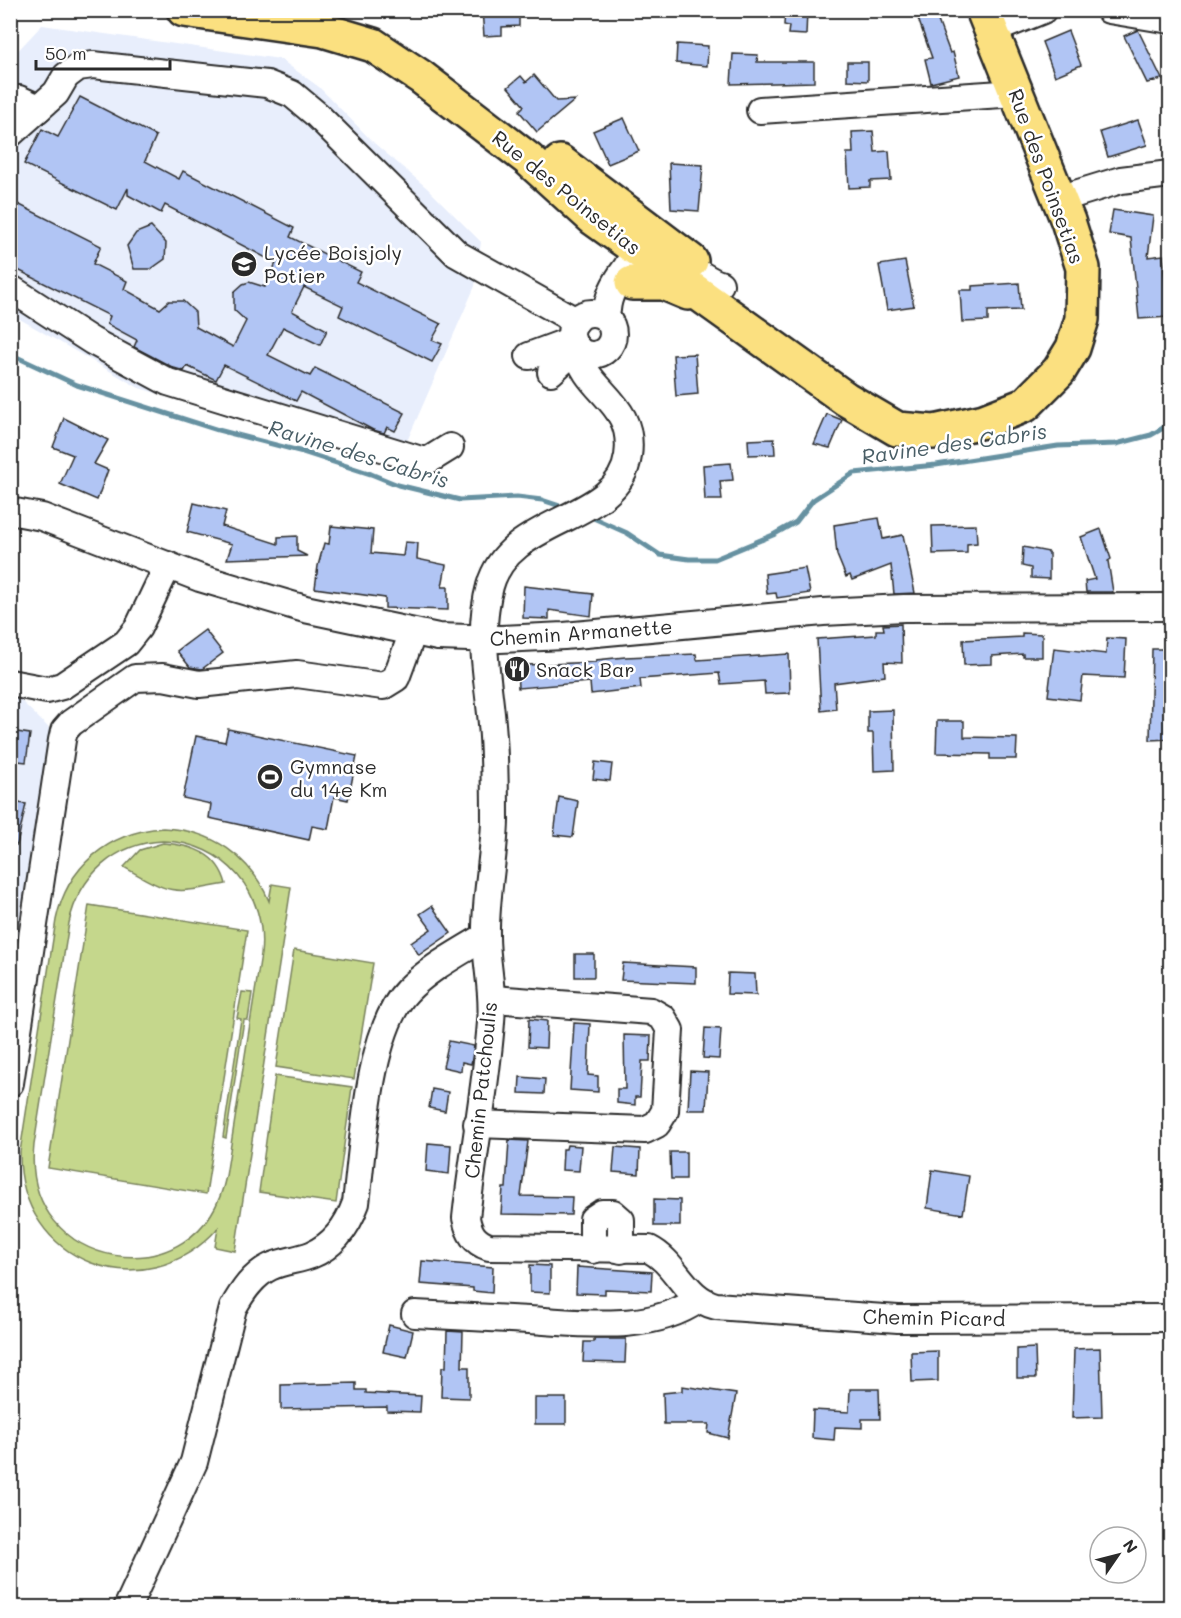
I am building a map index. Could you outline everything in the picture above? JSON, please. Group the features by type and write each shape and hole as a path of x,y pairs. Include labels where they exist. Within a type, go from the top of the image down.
{"main road":[{"name":"Rue des Poinsetias","path":"183,10 323,30 373,45 421,77 528,159 594,218 618,262 640,256"},
{"name":"Rue des Poinsetias","path":"301,10 322,13 350,22 391,39 640,256 720,296 864,411 897,429 934,432 984,421 1025,405 1059,371 1073,348 1082,319 1083,268 1059,198 987,21"},
{"path":"640,256 664,283 720,296"}],"street":[{"path":"987,21 1043,10"},
{"path":"1109,10 1170,20"},
{"path":"10,134 56,93 66,76 78,67 93,65 267,84 292,94 316,114 457,254 575,337 592,355 603,352 610,345 613,333 604,313 608,299 640,256"},
{"path":"760,110 1017,93"},
{"path":"10,99 19,99 39,108"},
{"path":"1059,198 1121,180 1170,174"},
{"path":"10,288 92,341 168,382 421,460 429,460 450,447"},
{"path":"551,372 575,337 584,314 604,313"},
{"path":"529,356 575,337"},
{"path":"575,337 578,359 594,383 607,394"},
{"path":"603,352 601,375 607,394"},
{"name":"Chemin Patchoulis","path":"593,1250 489,1247 479,1244 473,1238 466,1218 492,999 486,936 495,823 495,771 483,638 486,601 491,581 509,552 528,537 603,498 621,474 628,460 631,439 624,420 607,394"},
{"name":"Chemin Armanette","path":"10,511 42,517 168,565 305,609 438,637 564,636 823,612 904,608 1170,607"},
{"path":"10,683 47,690 62,686 126,643 138,628 168,565"},
{"path":"10,1083 62,740 64,731 71,723 135,678 163,677 199,684 297,674 384,686 396,678 413,632"},
{"path":"127,1608 194,1462 233,1308 245,1286 269,1267 312,1254 335,1239 348,1224 356,1203 374,1063 389,1022 405,993 428,973 486,936"},
{"path":"477,1124 645,1130 657,1124 665,1112 670,1030 657,1014 651,1011 492,999"},
{"path":"415,1314 612,1323 634,1322 678,1312 698,1300 659,1254 649,1249 621,1250 593,1250 594,1219 602,1213 613,1213 621,1220 621,1250"},
{"name":"Chemin Picard","path":"698,1300 716,1306 898,1319 1170,1318"}],"shaded area":[{"name":"Lycée Boisjoly Potier","path":"42,25 280,59 319,87 374,143 427,188 481,242 475,286 397,464 139,388 11,314 11,58"},
{"path":"11,691 52,731 11,1053"}],"green space":[{"path":"163,828 181,830 213,840 240,859 261,885 269,901 272,884 291,887 235,1251 215,1247 218,1228 188,1253 156,1267 123,1270 91,1263 63,1247 40,1222 25,1191 20,1152 56,920 62,901 80,869 93,856 108,845 143,831","holes":["163,841 205,850 223,861 237,875 249,892 257,911 261,932 261,954 226,1176 210,1216 183,1242 150,1255 115,1255 82,1244 54,1221 37,1188 34,1145 69,923 74,906 90,877 115,855 146,843"]},
{"path":"163,843 194,849 210,858 222,873 226,884 194,890 173,890 153,883 124,867 140,850"},
{"path":"89,905 247,930 206,1194 48,1168"},
{"path":"294,950 373,963 354,1079 276,1067"},
{"path":"242,992 252,993 248,1020 244,1020 226,1138 223,1137 241,1019 237,1018"},
{"path":"275,1076 352,1087 336,1203 259,1192"}],"building":[{"path":"482,10 519,10 519,26 502,27 502,35 484,36"},
{"path":"785,10 807,10 806,35 788,34 789,26 784,25"},
{"path":"915,10 934,10 950,53 953,52 959,76 931,83 925,59 932,58"},
{"path":"1138,30 1162,79 1147,83 1124,36"},
{"path":"1068,31 1081,65 1055,76 1042,42"},
{"path":"677,44 708,46 707,66 676,63"},
{"path":"733,54 758,55 757,62 814,62 814,82 731,84"},
{"path":"847,62 868,62 868,81 847,80"},
{"path":"534,75 556,101 575,100 537,132 519,111 524,106 508,87 521,76 526,82"},
{"path":"80,97 156,136 145,161 179,179 183,171 294,228 290,237 361,272 356,282 441,324 432,340 442,344 432,362 339,316 343,306 304,287 292,311 327,330 320,345 283,327 268,355 310,376 315,368 405,413 395,431 387,427 384,433 373,430 301,392 296,401 224,365 216,380 187,366 184,371 174,368 134,347 137,340 107,324 110,316 10,266 10,200 101,246 93,264 127,281 124,289 160,309 169,301 183,301 195,312 196,327 233,347 246,321 234,310 234,292 249,282 265,287 276,263 165,205 161,213 128,195 128,188 117,210 24,164 42,129 58,137"},
{"path":"624,118 639,151 608,164 593,131"},
{"path":"1138,120 1147,145 1108,157 1100,132"},
{"path":"873,131 875,152 889,151 891,180 870,181 870,187 849,188 847,153 853,153 852,132"},
{"path":"669,163 703,165 699,211 671,209"},
{"path":"1113,210 1153,216 1148,257 1163,255 1168,317 1139,319 1131,238 1109,234"},
{"path":"151,227 166,243 165,259 151,269 134,269 127,246 136,233"},
{"path":"905,261 914,306 887,310 879,265"},
{"path":"1019,283 1021,310 988,311 988,321 962,322 960,290 972,290 972,286"},
{"path":"695,354 698,394 676,396 673,355"},
{"path":"827,414 842,420 830,448 814,444"},
{"path":"64,418 108,440 94,464 108,470 97,500 60,484 73,455 53,447"},
{"path":"774,439 775,454 749,455 748,440"},
{"path":"731,463 733,480 720,481 722,500 705,500 703,465"},
{"path":"194,503 226,511 222,526 278,544 278,537 297,536 297,551 307,556 227,559 232,544 187,532"},
{"path":"879,518 883,539 903,535 915,593 894,594 891,565 852,580 850,575 846,577 837,555 834,525"},
{"path":"976,525 977,543 967,544 967,553 933,554 932,526"},
{"path":"331,526 373,530 371,553 403,556 405,542 418,543 417,559 446,565 442,587 448,587 448,610 385,608 385,598 315,588 318,566 324,543 329,544"},
{"path":"1101,529 1111,559 1108,561 1113,592 1086,592 1085,581 1095,579 1081,537"},
{"path":"1023,547 1049,552 1049,579 1031,578 1031,568 1022,566"},
{"path":"805,568 810,593 777,598 776,593 767,594 765,574"},
{"path":"524,586 593,594 591,616 549,610 549,619 523,618"},
{"path":"901,624 902,663 884,662 885,676 834,683 836,709 821,711 817,639 876,635 876,630 884,630 883,625"},
{"path":"205,630 223,653 202,669 190,667 177,651"},
{"path":"1022,633 1042,634 1042,657 1023,657 1023,654 992,656 992,664 964,665 963,640 1022,637"},
{"path":"1107,638 1126,639 1124,678 1083,676 1080,700 1048,696 1054,648 1106,654"},
{"path":"1152,649 1170,649 1170,739 1150,740"},
{"path":"696,654 697,660 789,654 790,693 765,694 764,681 721,684 719,673 640,679 641,688 591,694 590,682 518,688 517,669 527,668 527,665"},
{"path":"893,710 894,770 874,771 873,733 868,733 868,711"},
{"path":"937,721 964,721 964,737 1017,738 1016,759 990,759 990,754 936,753"},
{"name":"Gymnase du 14e Km","path":"228,729 357,756 348,800 334,797 328,829 312,826 309,840 209,818 211,804 183,798 196,736 225,742"},
{"path":"10,731 30,734 26,762 10,760"},
{"path":"595,762 612,764 610,781 593,779"},
{"path":"559,797 578,801 573,837 554,835"},
{"path":"10,802 26,804 17,845 10,845"},
{"path":"432,906 451,933 419,955 411,943 431,929 420,914"},
{"path":"575,954 594,954 594,977 575,977"},
{"path":"623,963 696,967 696,983 621,980"},
{"path":"728,973 755,974 756,995 727,994"},
{"path":"529,1019 547,1021 546,1048 528,1047"},
{"path":"574,1023 590,1024 588,1075 598,1076 598,1092 570,1090"},
{"path":"705,1028 721,1029 719,1059 703,1058"},
{"path":"624,1035 651,1036 650,1061 642,1061 640,1097 635,1097 635,1105 617,1103 617,1089 625,1089"},
{"path":"449,1041 474,1046 471,1064 462,1062 461,1071 443,1067"},
{"path":"690,1071 708,1072 706,1110 688,1110"},
{"path":"520,1077 545,1079 544,1094 519,1093"},
{"path":"432,1089 448,1092 445,1111 429,1108"},
{"path":"509,1140 528,1141 521,1196 572,1197 571,1215 501,1214 503,1188 506,1188"},
{"path":"428,1143 451,1145 449,1174 426,1171"},
{"path":"567,1145 581,1146 579,1171 562,1170 563,1149 566,1149"},
{"path":"615,1147 640,1149 639,1174 613,1172"},
{"path":"670,1152 686,1152 686,1179 671,1179"},
{"path":"932,1170 969,1176 963,1214 927,1208"},
{"path":"654,1199 680,1200 680,1226 654,1226"},
{"path":"422,1261 493,1267 492,1293 473,1291 473,1288 420,1284"},
{"path":"530,1265 550,1266 550,1293 530,1292"},
{"path":"577,1267 652,1272 651,1291 605,1289 605,1294 576,1293"},
{"path":"389,1325 413,1331 407,1357 383,1352"},
{"path":"447,1331 463,1332 462,1367 469,1367 469,1398 441,1397 442,1367 446,1367"},
{"path":"594,1339 626,1339 625,1363 583,1362 584,1342 594,1342"},
{"path":"1035,1348 1036,1378 1017,1378 1017,1349"},
{"path":"1100,1348 1102,1417 1072,1418 1074,1349"},
{"path":"938,1351 938,1381 912,1382 911,1352"},
{"path":"356,1383 356,1390 366,1390 366,1393 421,1396 420,1412 387,1411 387,1407 281,1409 281,1385"},
{"path":"682,1386 736,1394 728,1438 708,1433 709,1424 664,1424 663,1393 682,1391"},
{"path":"850,1389 879,1389 880,1419 862,1419 862,1428 835,1427 834,1440 812,1438 813,1410 849,1412"},
{"path":"535,1398 566,1398 566,1424 535,1424"}],"waterway":[{"name":"Ravine des Cabris","path":"10,354 77,385 218,430 303,452 398,485 460,500 517,497 542,500 566,508"},
{"name":"Ravine des Cabris","path":"589,516 627,533 660,555 689,559 715,559 773,535 796,522 813,500 854,473 936,465 1058,446 1116,444 1151,435 1170,424"}],"place":[{"name":"Lycée Boisjoly Potier","path":"244,264"},
{"name":"Snack Bar","path":"517,669"},
{"name":"Gymnase du 14e Km","path":"270,777"}]}
